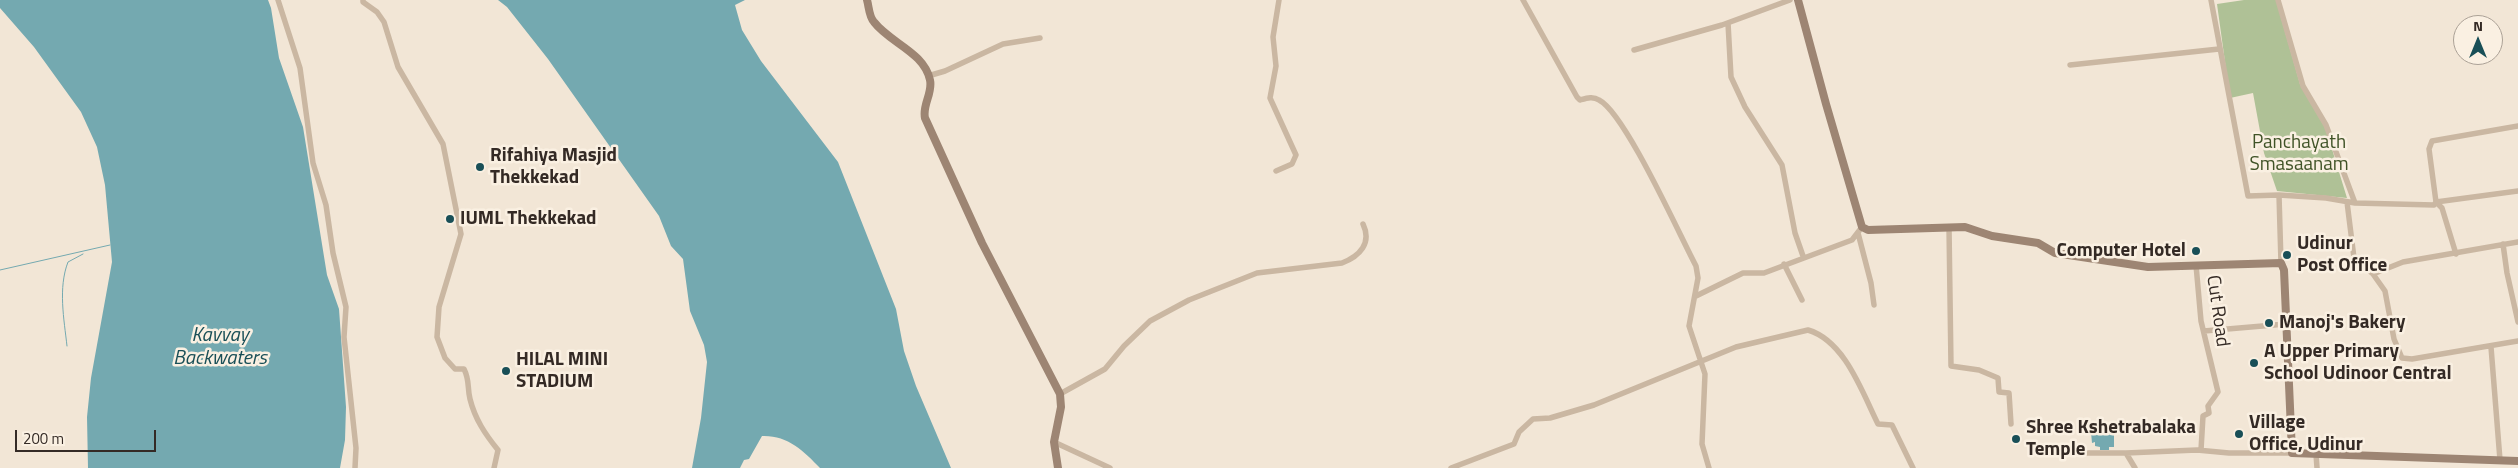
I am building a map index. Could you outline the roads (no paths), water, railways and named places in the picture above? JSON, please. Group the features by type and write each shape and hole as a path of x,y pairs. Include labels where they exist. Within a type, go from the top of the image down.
{"main road":[{"path":"867,0 874,22 916,57 928,76 930,87 924,112 925,118 982,243 1060,394 1061,408 1054,442 1058,468"},
{"path":"1798,0 1860,230 1965,227 1992,236 2038,243 2055,253 2148,267 2196,264 2281,263 2284,270 2292,453 2518,461"}],"street":[{"path":"278,0 300,68 311,156 326,205 333,253 346,308 344,337 356,448 355,468"},
{"path":"364,0 363,2 377,12 384,22 398,67 443,144 461,234 439,308 437,337 445,358 456,369 464,369 469,379 469,396 476,420 498,450 494,468"},
{"path":"1276,171 1292,164 1296,155 1270,98 1276,66 1273,37 1279,0"},
{"path":"1523,0 1577,97 1580,100 1592,97 1606,105 1634,146 1696,266 1698,278 1696,296 1689,326 1705,374 1702,444 1709,468"},
{"path":"1634,50 1728,23 1790,0"},
{"path":"2211,0 2248,196 2318,197 2355,204 2431,206 2436,202 2518,190"},
{"path":"2278,0 2303,86 2326,125 2355,204"},
{"path":"1728,23 1731,77 1745,108 1782,165 1795,233 1803,256"},
{"path":"928,76 945,71 1003,44 1040,38"},
{"path":"2070,65 2219,49"},
{"path":"2456,254 2442,208 2436,202 2428,149 2432,141 2518,126"},
{"path":"2279,195 2281,263"},
{"path":"2348,202 2354,258 2373,274 2385,291 2394,339 2402,358 2412,359 2518,341"},
{"path":"1060,394 1105,369 1124,346 1150,321 1188,300 1257,273 1342,263 1354,259 1365,245 1368,234 1363,224"},
{"path":"1949,227 1951,366 1979,370 1998,378 1999,392 2009,393 2011,424"},
{"path":"1696,296 1743,273 1758,274 1803,256 1852,240 1860,230"},
{"path":"1860,230 1874,305"},
{"path":"2373,274 2403,262 2518,242"},
{"path":"2503,244 2507,273 2518,322"},
{"path":"1784,264 1802,300"},
{"name":"Cut Road","path":"2196,264 2204,331 2218,392 2208,406 2209,413 2204,416 2202,450"},
{"path":"2204,331 2286,324"},
{"path":"1451,468 1514,444 1519,432 1533,419 1550,418 1594,405 1736,347 1803,331 1815,332 1843,357 1878,424 1892,426 1913,468"},
{"path":"2491,347 2500,460"},
{"path":"1054,442 1110,468"},
{"path":"2037,453 2202,450 2229,453 2292,453"},
{"path":"2126,452 2135,468"},
{"path":"2316,454 2317,468"}],"water":[{"name":"Kavvay Backwaters","path":"0,0 268,0 279,58 303,127 327,275 339,309 346,407 345,440 340,468 88,468 87,417 91,378 112,262 105,185 97,147 81,112 34,47 0,8"},
{"path":"498,0 745,0 735,5 742,30 761,61 838,162 896,309 904,351 916,386 951,468 820,468 807,455 787,441 771,436 762,436 749,459 744,460 740,468 692,468 701,418 707,362 704,345 690,311 683,259 671,246 659,216 548,59 507,7"},
{"path":"2095,428 2114,428 2114,447 2109,447 2109,450 2100,450 2100,447 2095,446 2095,442 2092,443 2091,432 2095,432"}],"waterway":[{"path":"0,270 110,245"},
{"path":"67,346 63,314 63,282 68,262 83,254"}],"place":[{"name":"Rifahiya Masjid Thekkekad","path":"480,167"},
{"name":"IUML Thekkekad","path":"450,219"},
{"name":"Computer Hotel","path":"2196,251"},
{"name":"Udinur Post Office","path":"2287,255"},
{"name":"Manoj's Bakery","path":"2269,323"},
{"name":"A Upper Primary School Udinoor Central","path":"2254,363"},
{"name":"HILAL MINI STADIUM","path":"506,371"},
{"name":"Village Office, Udinur","path":"2239,434"},
{"name":"Shree Kshetrabalaka Temple","path":"2016,439"}],"park label":[{"name":"Panchayath Smasaanam","path":"2299,154"}]}
